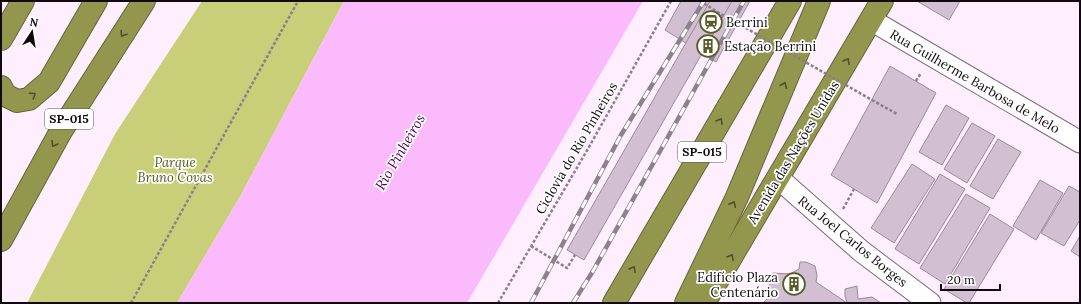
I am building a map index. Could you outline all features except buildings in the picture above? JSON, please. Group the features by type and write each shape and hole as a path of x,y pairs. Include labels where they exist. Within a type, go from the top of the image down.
{"highway":[{"path":"1,39 23,1"},
{"path":"1,88 5,95 17,101 29,99 49,82 96,1"},
{"name":"SP-015","path":"1,240 7,225 61,131 144,1"},
{"name":"SP-015","path":"614,303 790,1"},
{"path":"686,303 737,196 819,1"},
{"name":"Avenida das Nações Unidas","path":"704,303 882,1"}],"street":[{"name":"Rua Guilherme Barbosa de Melo","path":"871,20 1080,142"},
{"name":"Rua Joel Carlos Borges","path":"778,178 861,251 930,303"}],"path":[{"path":"132,303 298,1"},
{"name":"Ciclovia do Rio Pinheiros","path":"498,303 671,1"},
{"path":"700,1 724,16"},
{"path":"737,24 897,114"},
{"path":"531,246 567,268 575,255"}],"green space":[{"name":"Parque Bruno Covas","path":"202,1 344,1 241,195 177,303 27,303 115,134"}],"water":[{"name":"Rio Pinheiros","path":"344,1 643,1 467,303 177,303 241,195"}],"railway":[{"path":"531,303 621,135 704,1"},
{"path":"573,303 593,271 744,1"}],"place":[{"name":"Berrini","path":"711,22"},
{"name":"Estação Berrini","path":"708,46"},
{"name":"Edifício Plaza Centenário","path":"794,284"}]}
